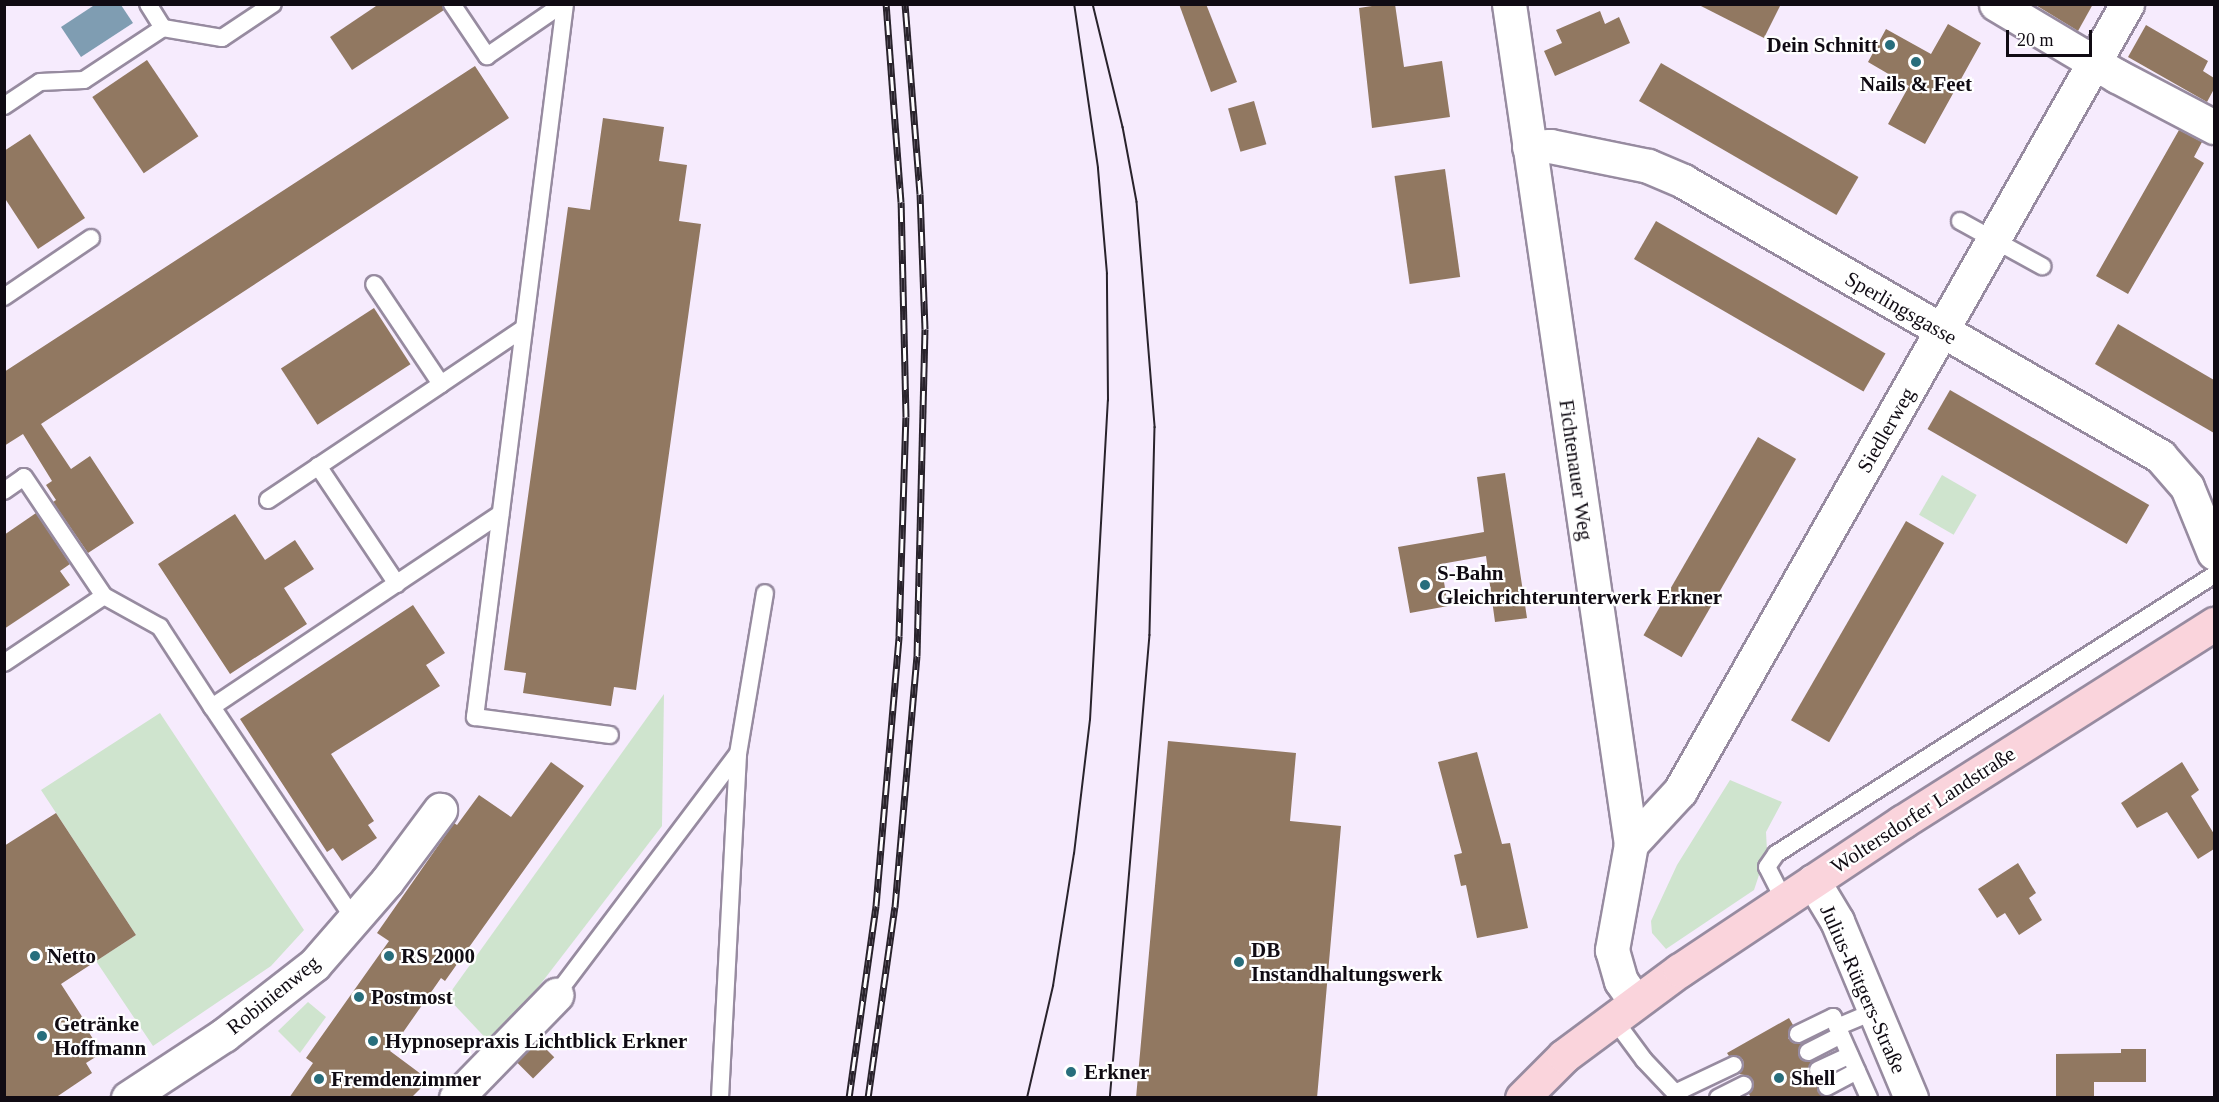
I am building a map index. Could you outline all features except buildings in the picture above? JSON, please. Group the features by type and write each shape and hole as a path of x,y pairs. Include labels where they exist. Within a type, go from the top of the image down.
{"main road":[{"name":"Woltersdorfer Landstraße","path":"1522,1098 1564,1056 1624,1010 1784,900 2214,624"}],"street":[{"name":"Fichtenauer Weg","path":"1509,4 1630,844 1612,950 1621,981 1624,1010"},
{"path":"1996,4 2094,62 2214,127"},
{"name":"Siedlerweg","path":"1630,844 1680,791 2127,4"},
{"name":"Sperlingsgasse","path":"1529,147 1550,146 1648,166 1665,174 2160,456 2187,487 2214,553"},
{"name":"Robinienweg","path":"128,1098 224,1035 314,965 387,881 440,810"},
{"name":"Julius-Rütgers-Straße","path":"1813,881 1837,921 1911,1098"},
{"path":"456,1098 556,995"}],"lane":[{"path":"148,4 163,28"},
{"path":"4,106 40,82 84,80 163,28 222,38 273,4"},
{"path":"452,4 487,56 564,4"},
{"path":"564,4 475,717 610,735"},
{"path":"1960,221 2042,266"},
{"path":"4,297 91,238"},
{"path":"374,284 441,384"},
{"path":"268,500 524,328"},
{"path":"318,466 397,584"},
{"path":"4,490 24,477 104,596 160,627 354,919"},
{"path":"212,707 500,514"},
{"path":"1784,900 1767,867 1776,854 2214,574"},
{"path":"720,1098 738,754 765,593"},
{"path":"4,663 104,596"},
{"path":"556,995 738,754"},
{"path":"1624,1010 1644,1060 1678,1095 1734,1065"},
{"path":"1808,1052 1875,1011"},
{"path":"1798,1034 1833,1017 1869,1098"},
{"path":"1818,1071 1850,1055"},
{"path":"1827,1087 1857,1071"},
{"path":"1718,1098 1744,1084"}],"green space":[{"path":"1942,475 1977,495 1954,535 1919,515"},
{"path":"664,694 662,826 493,1046 447,997"},
{"path":"160,713 304,930 271,966 153,1046 96,961 136,935 41,790"},
{"path":"1730,780 1782,802 1766,832 1767,851 1754,890 1666,949 1652,933 1651,921 1677,865"},
{"path":"308,1002 326,1017 300,1053 278,1031"}],"water":[{"path":"96,4 121,5 133,23 81,57 61,27"}],"tram line":[{"path":"1027,1098 1053,986 1074,854 1090,720 1108,401 1107,274 1098,168 1074,4"},
{"path":"1093,4 1123,127 1137,202 1155,427 1150,635 1110,1098"}],"railway":[{"path":"849,1098 876,906 899,636 906,417 901,202 886,4"},
{"path":"868,1098 895,907 917,656 925,329 920,194 905,4"}],"place":[{"name":"Dein Schnitt","path":"1890,45"},
{"name":"Nails & Feet","path":"1916,62"},
{"name":"S-Bahn Gleichrichterunterwerk Erkner","path":"1425,585"},
{"name":"Netto","path":"35,956"},
{"name":"RS 2000","path":"389,956"},
{"name":"DB Instandhaltungswerk","path":"1239,962"},
{"name":"Postmost","path":"359,997"},
{"name":"Getränke Hoffmann","path":"42,1036"},
{"name":"Hypnosepraxis Lichtblick Erkner","path":"373,1041"},
{"name":"Erkner","path":"1071,1072"},
{"name":"Shell","path":"1779,1078"},
{"name":"Fremdenzimmer","path":"319,1079"}]}
